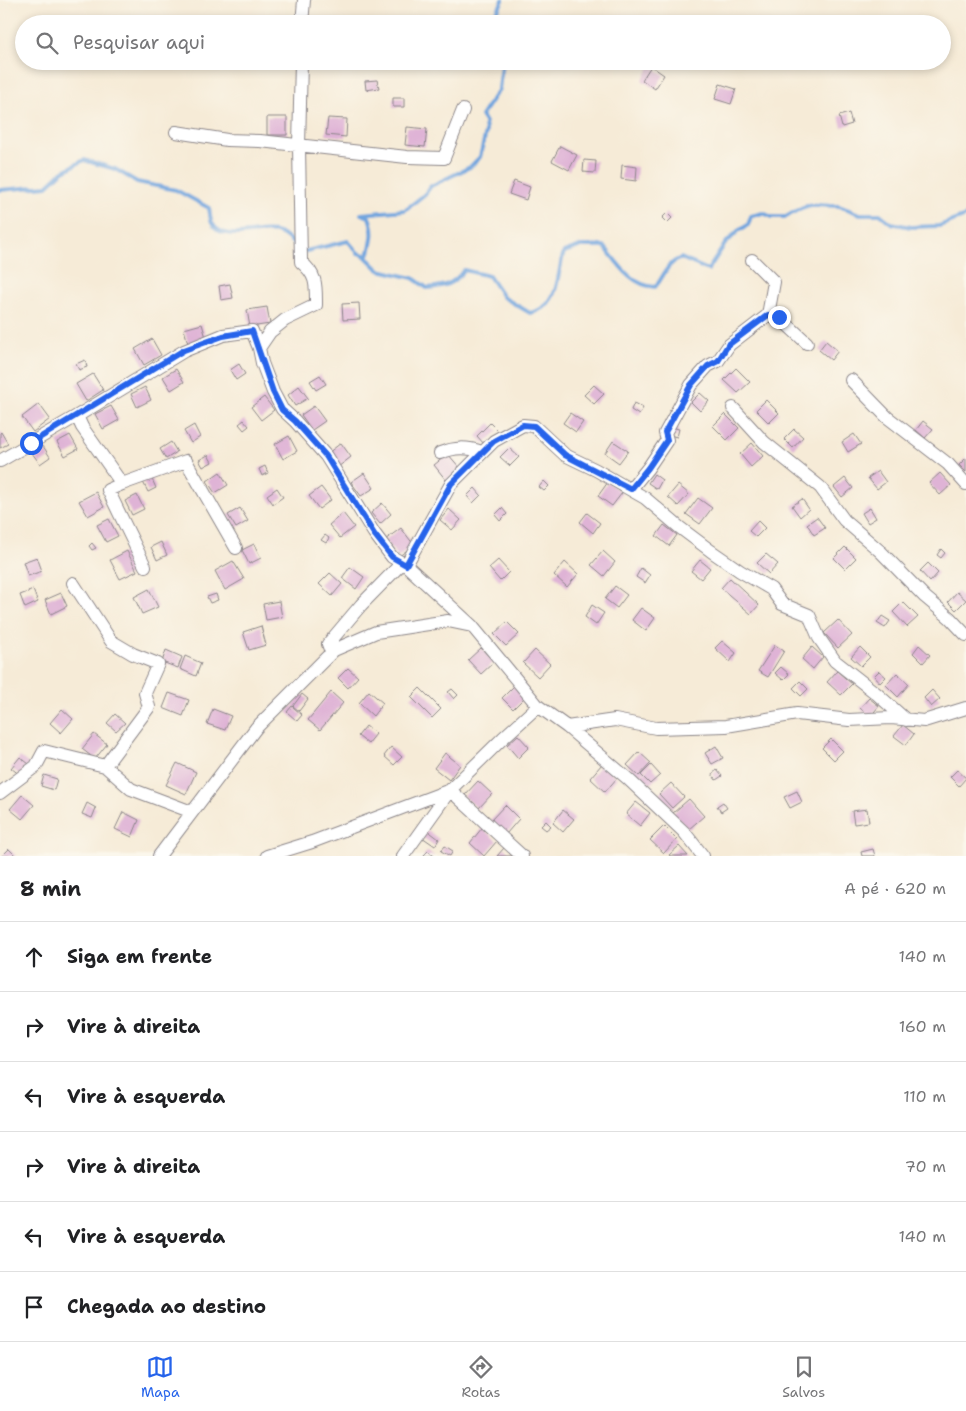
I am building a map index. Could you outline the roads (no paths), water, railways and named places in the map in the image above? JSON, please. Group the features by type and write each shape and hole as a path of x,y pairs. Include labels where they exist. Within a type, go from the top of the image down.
{"street":[{"path":"303,15 304,0"},
{"path":"259,348 270,332 285,320 316,305 316,281 308,268 301,262 299,146 301,70"},
{"path":"176,132 227,140 260,141 407,157 444,158 463,110"},
{"path":"631,489 667,440 665,432 691,385 708,366 718,361 728,345 768,315 774,282 752,260"},
{"path":"768,315 779,317 807,343"},
{"path":"0,461 184,350 223,336 252,331 273,392 282,410 295,421 326,456 374,534 392,557 404,564 472,626 538,706 567,726 627,778 684,832 703,856"},
{"path":"851,380 887,417 948,464 966,484"},
{"path":"733,408 764,442 820,487 844,520 881,552 925,598 950,618 966,635"},
{"path":"77,416 82,427 122,484"},
{"path":"331,652 328,644 361,605 404,564 451,484 494,441 523,425 534,426 565,455 645,498 740,572 771,589 782,604 809,615 819,638 835,661 906,720"},
{"path":"440,453 451,448 469,447 482,452"},
{"path":"146,566 108,490 186,461 236,548"},
{"path":"73,583 111,641 132,654 158,664 146,693 149,707 105,766"},
{"path":"159,856 256,728 331,652 376,632 448,621 472,626"},
{"path":"403,856 450,790 538,706"},
{"path":"567,726 615,720 656,728 726,726 797,714 849,720 891,718 924,722 966,708"},
{"path":"0,793 36,766 44,751 105,766 131,789 192,812"},
{"path":"268,856 312,842 450,790"},
{"path":"450,790 522,856"}],"waterway":[{"path":"496,15 503,0"},
{"path":"302,252 348,241 358,253 368,256 372,241 372,227 369,217 361,214 405,210 425,194 431,186 470,167 480,157 486,132 485,122 481,116 499,89 501,70"},
{"path":"0,190 47,186 62,172 84,160 115,169 137,182 176,190 209,208 212,223 217,229 225,233 243,234 271,231 284,235 297,247"},
{"path":"364,255 379,270 413,278 427,288 448,284 456,279 464,270 489,276 503,297 530,313 540,310 552,297 556,289 564,252 581,246 604,246 632,278 646,286 655,287 668,267 681,258 708,270 725,244 738,231 748,225 751,216 763,213 772,217 786,217 810,205 839,206 860,214 880,214 891,223 911,227 939,226 966,216"}]}
